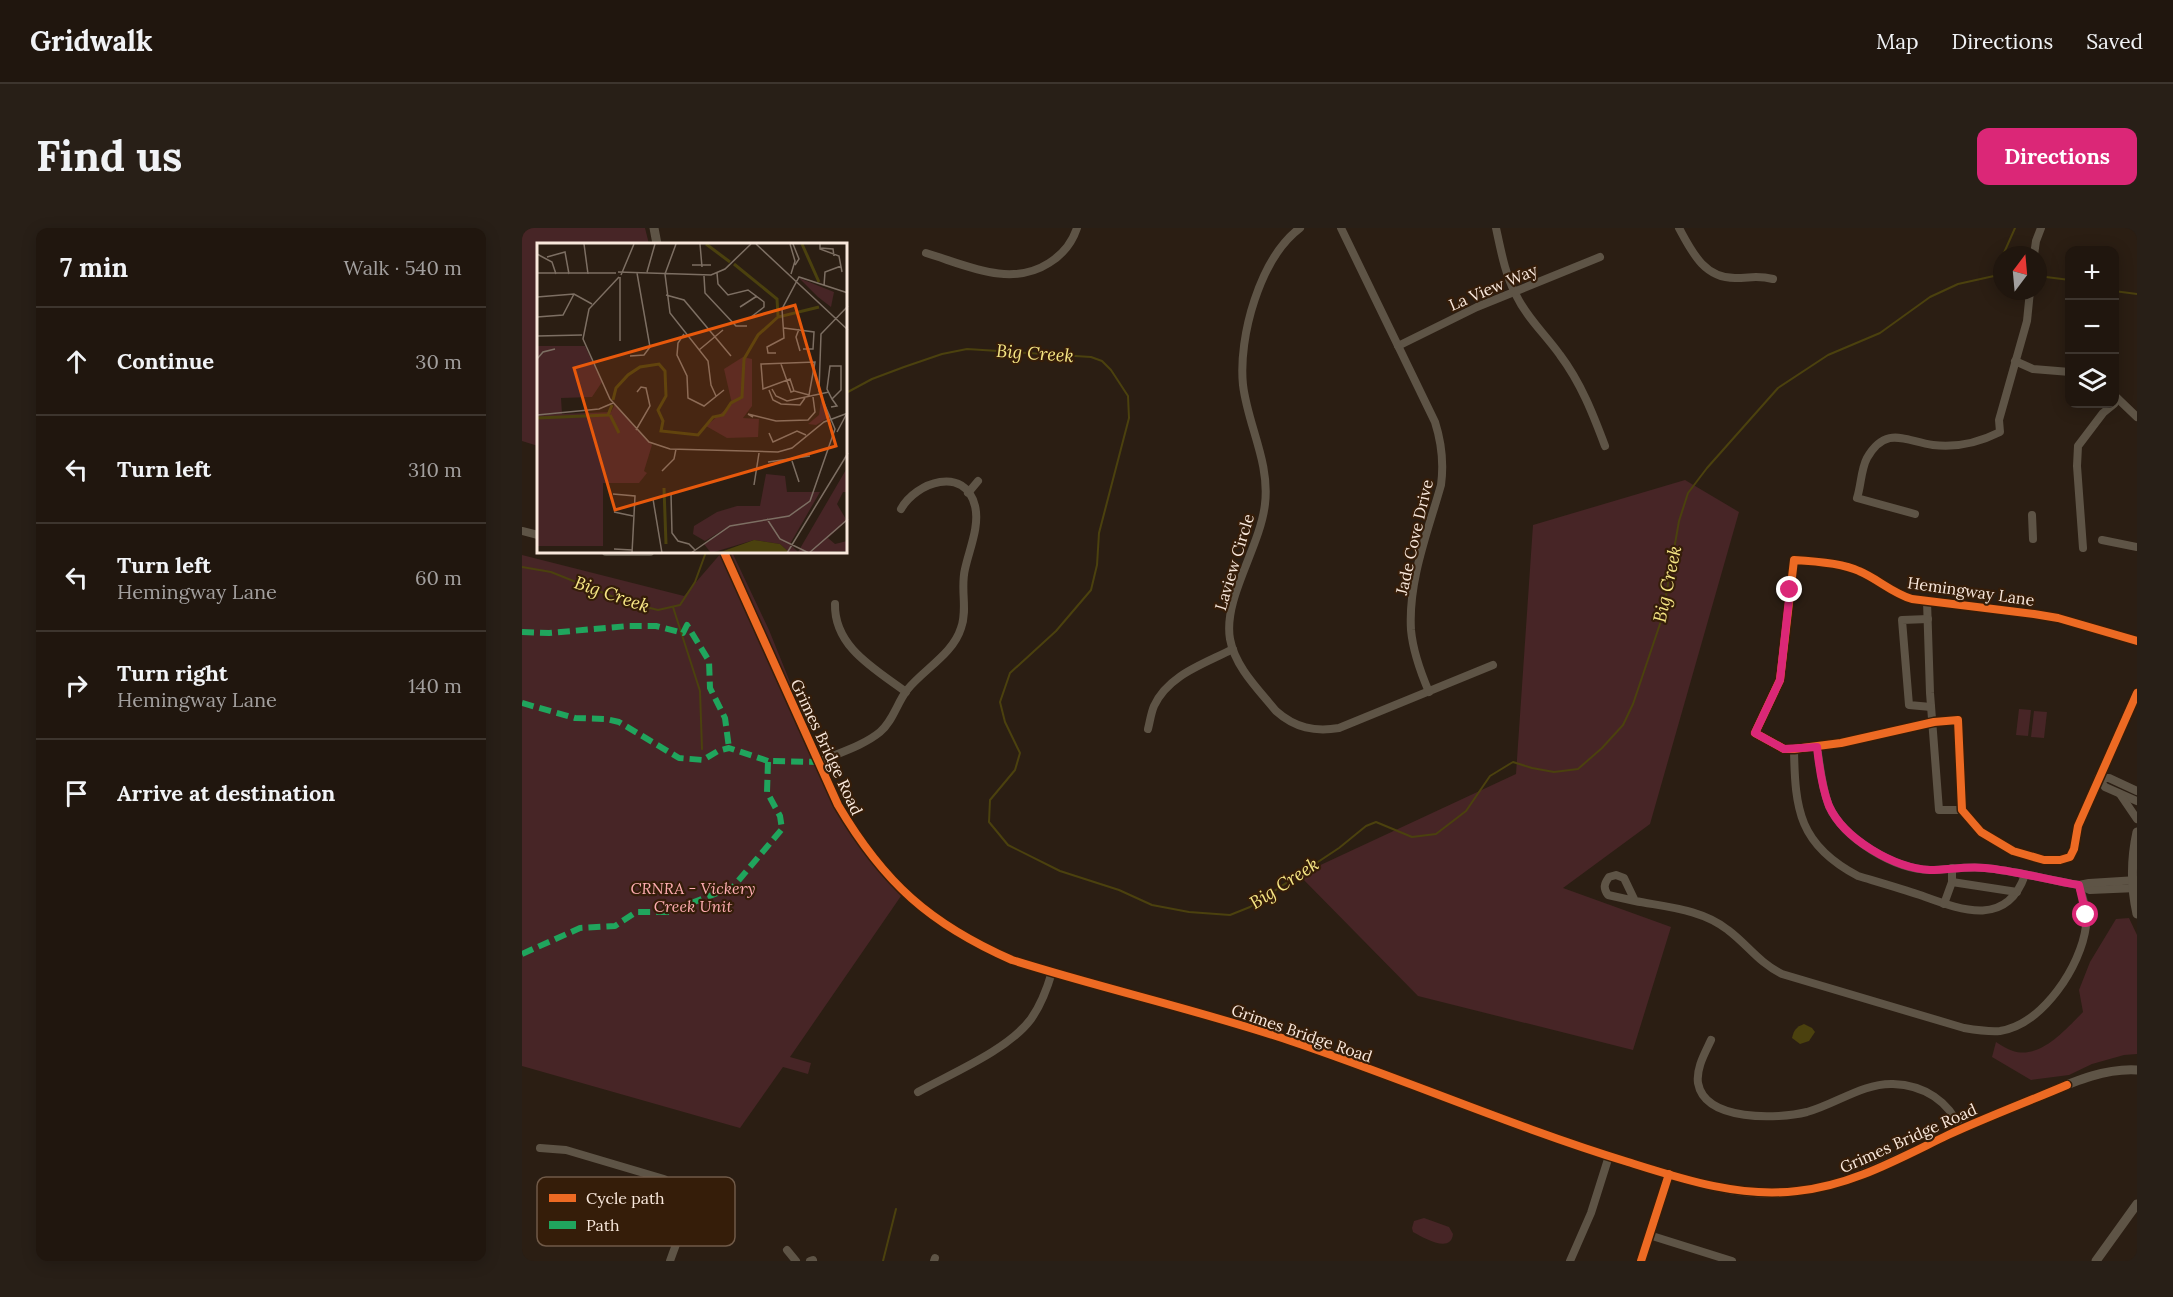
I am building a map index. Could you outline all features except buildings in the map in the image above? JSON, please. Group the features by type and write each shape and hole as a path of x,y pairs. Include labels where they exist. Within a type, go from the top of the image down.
{"street":[{"path":"654,228 657,243"},
{"path":"926,253 997,274 1021,275 1039,270 1056,259 1068,246 1077,228"},
{"name":"Laview Circle","path":"1300,228 1284,242 1266,268 1246,334 1242,359 1243,384 1263,459 1266,496 1259,535 1231,610 1229,629 1233,649 1243,669 1276,711 1291,723 1307,729 1324,731 1339,728 1492,665"},
{"name":"Jade Cove Drive","path":"1341,228 1435,422 1442,453 1441,485 1415,580 1411,607 1414,648 1429,692"},
{"path":"1496,228 1514,292 1529,318 1559,353 1576,378 1590,405 1605,446"},
{"path":"1679,228 1695,258 1707,269 1732,278 1756,275 1773,279"},
{"path":"2035,246 2041,228"},
{"name":"La View Way","path":"1398,346 1478,307 1600,257"},
{"path":"1915,513 1857,498 1866,459 1876,446 1888,438 1899,437 1932,445 1973,444 2000,432 1999,420 2027,321 2029,300"},
{"path":"2015,361 2033,369 2065,372"},
{"path":"2119,404 2137,417"},
{"path":"2084,548 2077,466 2078,446 2108,408"},
{"path":"818,762 867,740 879,732 891,719 906,692 951,647 962,627 964,572 977,518 975,505 968,493 953,483 934,482 910,496 901,509"},
{"path":"968,493 978,482"},
{"path":"2032,515 2033,539"},
{"path":"522,531 537,535"},
{"path":"2102,540 2137,547"},
{"name":"Grimes Bridge Road","path":"725,556 838,805 857,839 908,897 943,924 976,944 1012,960 1290,1041 1609,1156 1669,1174 1736,1190 1778,1193 1816,1189 1874,1170 1960,1130 2082,1080 2104,1073 2137,1070"},
{"name":"Hemingway Lane","path":"1962,810 1958,720 1817,747 1794,749 1784,749 1755,733 1780,680 1794,560 1856,569 1902,596 2058,618 2137,641"},
{"path":"1927,601 1931,707 1939,810 1962,810 1981,832 2013,851 2033,858 2060,860 2070,857 2074,849 2078,826 2137,693"},
{"path":"835,604 837,622 851,649 906,692"},
{"path":"1928,619 1902,620 1909,705 1931,707"},
{"path":"1148,729 1154,707 1169,684 1179,676 1233,649"},
{"path":"1817,747 1820,772 1829,806 1852,834 1878,854 1898,863 1930,870 1984,868 2079,885 2090,890 2135,884"},
{"path":"1794,749 1795,792 1800,814 1809,834 1823,853 1858,876 1976,912 1999,908 2017,892 2025,875"},
{"path":"2098,778 2109,778 2137,791"},
{"path":"2098,778 2105,787 2137,801"},
{"path":"2123,784 2137,783"},
{"path":"2119,793 2137,819"},
{"path":"2137,832 2133,853 2137,914"},
{"path":"1944,904 1952,882 1952,868"},
{"path":"1952,882 2017,892"},
{"path":"1635,901 1673,908 1708,918 1727,929 1764,964 1782,974 1964,1028 1983,1031 2011,1028 2048,1002 2060,988 2075,961 2086,925 2079,885"},
{"path":"918,1092 998,1048 1016,1035 1039,1006 1052,972"},
{"path":"1711,1040 1699,1068 1698,1083 1706,1098 1719,1108 1751,1115 1786,1115 1821,1107 1866,1088 1904,1084 1925,1091 1944,1103 1951,1110 1960,1130"},
{"path":"540,1148 566,1150 657,1177"},
{"path":"1570,1261 1591,1213 1609,1156"},
{"path":"1641,1261 1669,1174"},
{"path":"2096,1261 2137,1204"},
{"path":"1649,1235 1732,1261"},
{"path":"670,1261 675,1246"},
{"path":"787,1250 796,1261"}],"green space":[{"path":"522,228 645,228 649,243 537,243 537,446 522,441"},
{"path":"1685,480 1739,512 1650,824 1563,888 1671,927 1633,1050 1418,996 1299,875 1516,774 1533,525"},
{"name":"CRNRA - Vickery Creek Unit","path":"720,554 733,554 769,630 853,838 901,896 790,1057 811,1063 808,1074 783,1067 740,1128 522,1066 522,555 684,596"},
{"path":"2019,709 2031,710 2028,736 2016,735"},
{"path":"2034,711 2047,712 2044,738 2031,737"},
{"path":"2129,918 2137,935 2137,1054 2124,1055 2092,1064 2069,1075 2031,1080 1992,1057 1996,1042 2013,1051 2023,1053 2043,1047 2083,1012 2079,990 2090,962 2116,919"},
{"path":"1424,1218 1449,1227 1453,1234 1451,1240 1442,1244 1436,1243 1413,1232 1414,1221"}],"shaded area":[{"path":"1804,1024 1815,1032 1809,1041 1800,1044 1792,1038 1796,1029"}],"waterway":[{"path":"2007,246 2015,228"},
{"name":"Big Creek","path":"848,392 872,379 904,367 942,354 967,349 1091,357 1102,361 1111,370 1128,396 1129,418 1099,533 1097,565 1091,590 1056,631 1010,673 1000,702 1005,722 1020,753 1015,770 990,800 989,822 1008,845 1060,871 1119,890 1152,905 1189,912 1230,915 1250,907 1339,848 1366,826 1376,822 1412,837 1436,834 1466,811 1490,776 1513,762 1554,772 1578,769 1623,725 1633,704 1662,618 1679,521 1688,493 1707,468 1778,388 1828,355 1880,333 1930,297 1958,284 1993,276"},
{"name":"Big Creek","path":"2047,277 2065,279"},
{"name":"Big Creek","path":"2119,292 2137,294"},
{"name":"Big Creek","path":"522,567 551,572 626,602 658,610 680,605 695,582 705,554"},
{"path":"673,607 700,691 702,749"},
{"path":"883,1261 896,1209"}],"marked path":[{"path":"522,632 549,633 628,626 656,626 683,633 687,625 709,661 710,688 725,718 729,748"},
{"path":"522,703 575,718 606,719 619,722 679,758 703,760 718,751 729,748 768,761"},
{"path":"522,954 580,928 615,926 636,912 668,912 733,887 782,829 780,816 767,792 768,761 818,762"}],"cycle path":[{"path":"725,554 838,805 855,833 892,879 933,916 957,932 1012,960 1256,1030 1585,1148 1669,1175 1754,1192 1797,1191 1856,1177 1963,1128 2067,1085"},
{"path":"2137,641 2058,618 1912,599 1852,568 1794,560 1780,680 1755,733 1784,749 1794,749 1841,743 1934,722 1958,720 1962,810 1981,832 2013,851 2044,860 2060,860 2070,857 2074,849 2078,826 2137,693"},
{"path":"1641,1261 1669,1174"}],"route":[{"path":"1790,590 1780,680 1755,733 1784,749 1817,747 1820,772 1829,806 1852,834 1878,854 1898,863 1930,870 1959,867 1984,868 2079,885 2086,915"}]}
